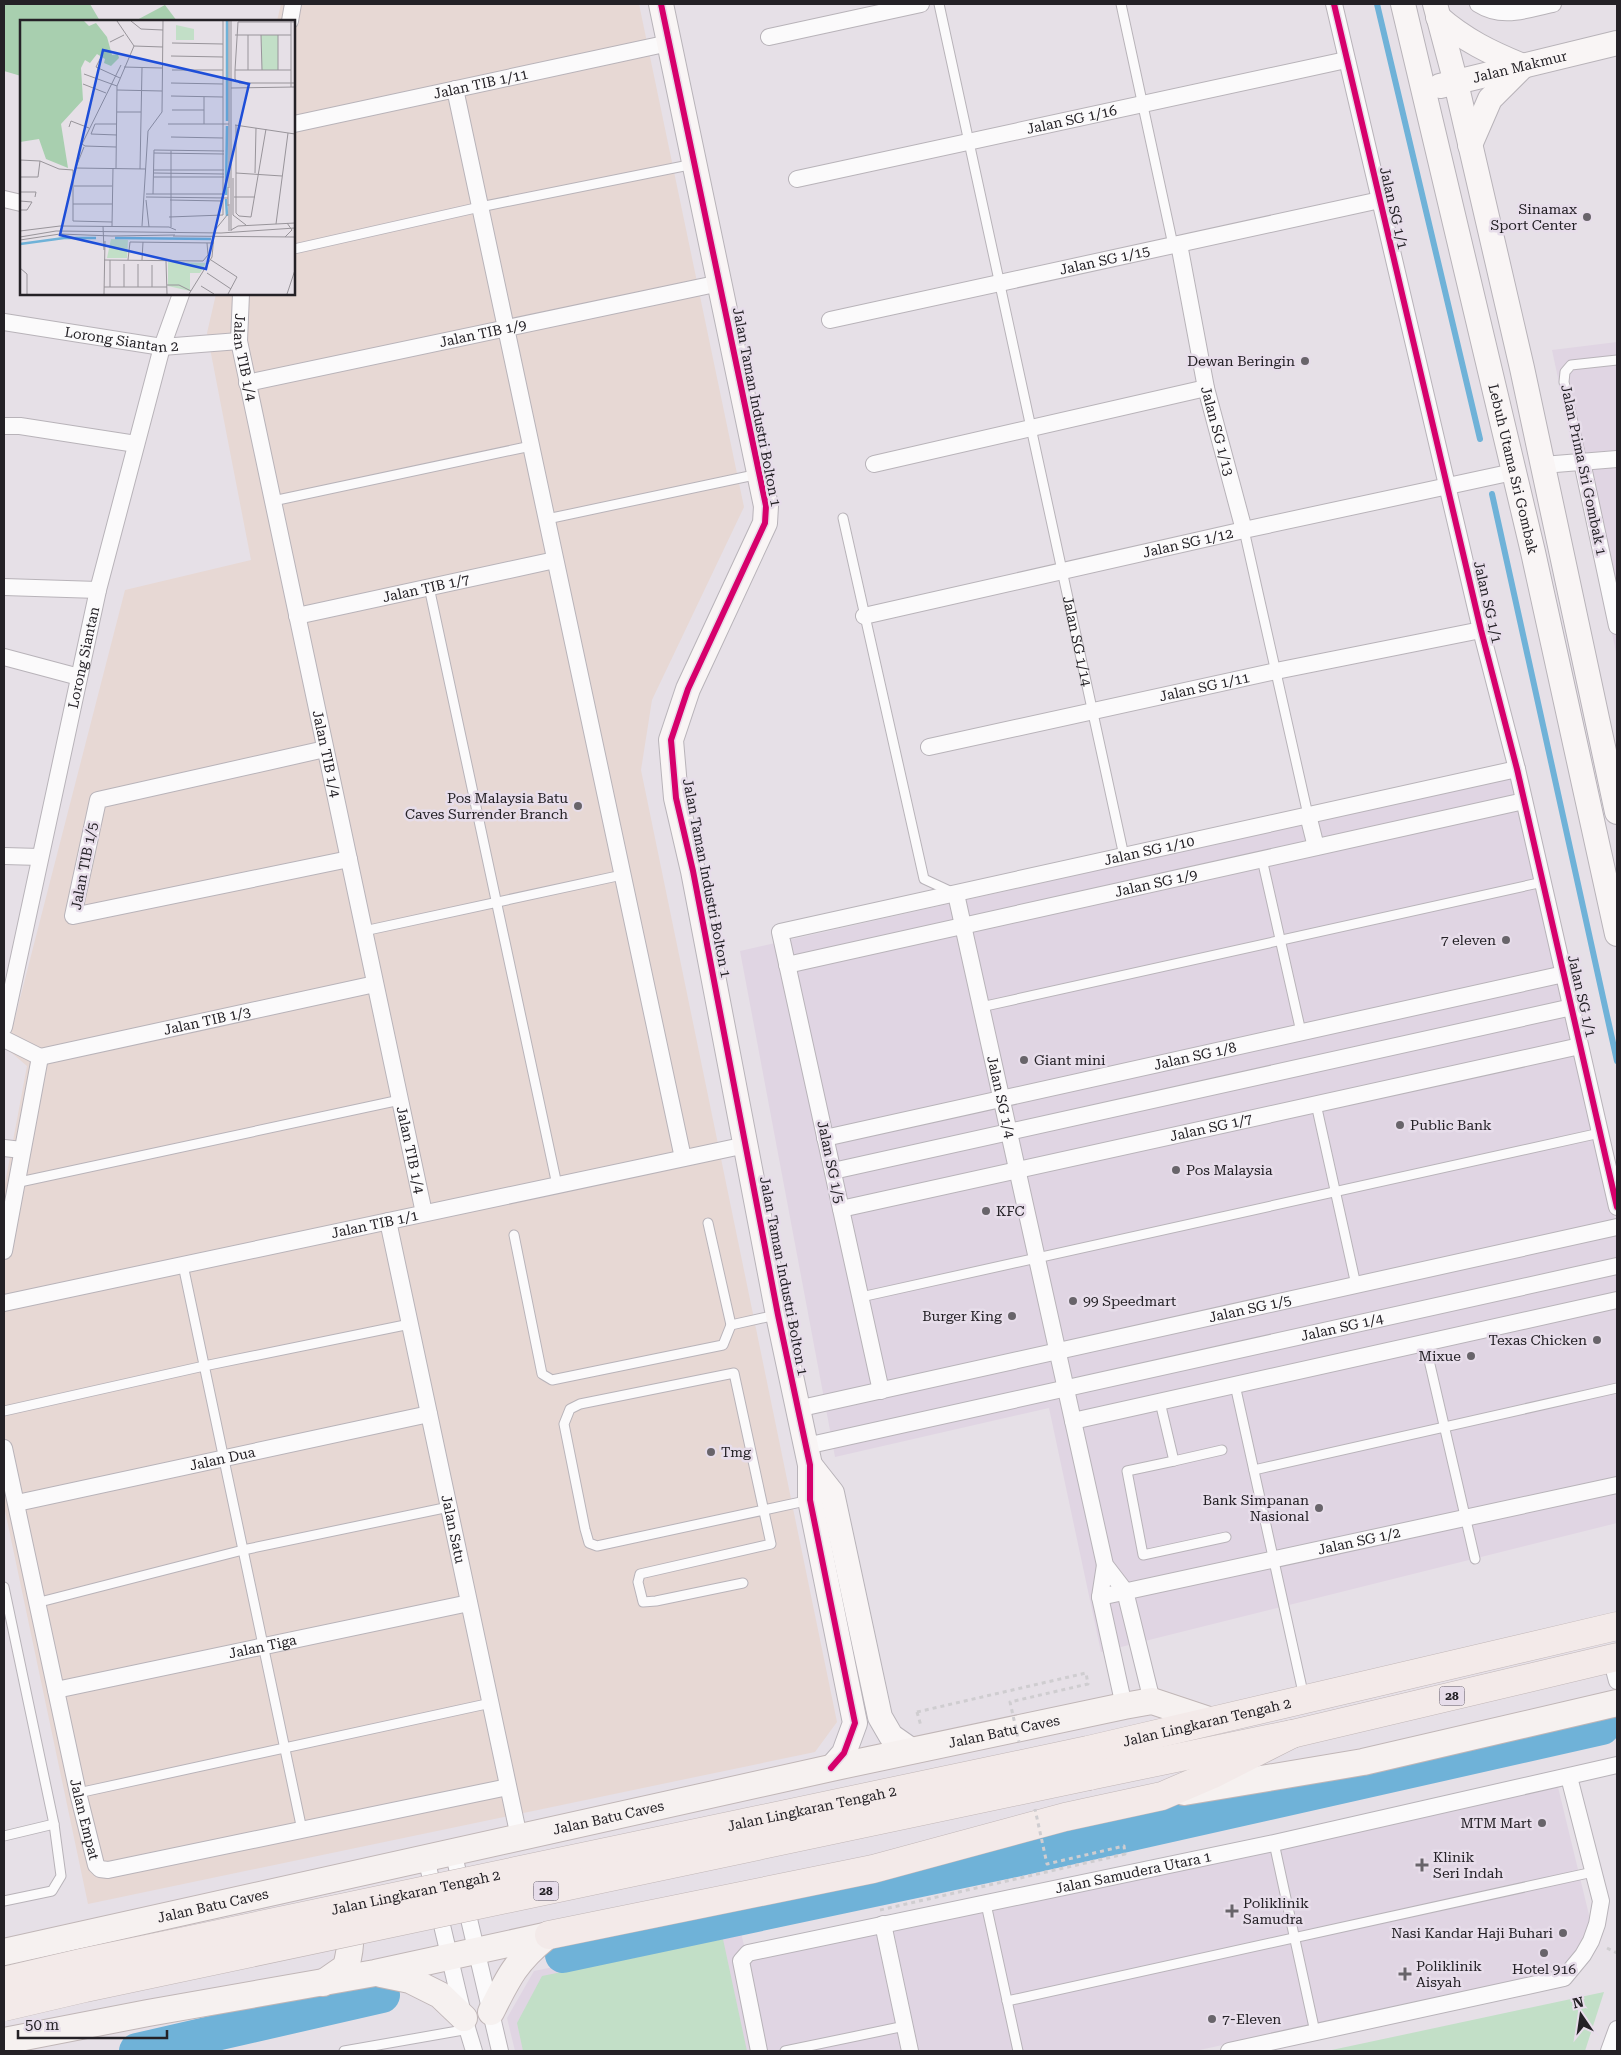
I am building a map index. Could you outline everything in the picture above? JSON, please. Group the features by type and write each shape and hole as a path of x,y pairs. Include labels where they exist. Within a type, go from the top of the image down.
{"highway":[{"name":"Jalan Lingkaran Tengah 2","path":"4,2007 1088,1763 1212,1721 1617,1626"},
{"name":"Jalan Lingkaran Tengah 2","path":"4,1981 81,1962 1088,1763 1292,1734 1615,1665"},
{"path":"549,1935 873,1869 1065,1817 1162,1796 1211,1775 1292,1734"}],"main road":[{"name":"Jalan Batu Caves","path":"4,1952 911,1750 1124,1706 1152,1701 1212,1721"},
{"path":"1162,1796 1363,1762 1617,1703"},
{"path":"295,1886 314,1889 327,1896 341,1910 349,1927 351,1946 346,1967 323,1983"},
{"path":"4,2041 148,2013 375,1973 549,1935"},
{"path":"491,2012 513,1970 527,1952 549,1935"},
{"path":"375,1973 410,1980 440,1995 466,2024"}],"street":[{"path":"290,20 293,4"},
{"name":"Jalan Taman Industri Bolton 1","path":"661,4 766,506 765,523 688,689 671,740 676,798 693,871 778,1314 808,1456 810,1500 855,1723 844,1753 831,1768"},
{"path":"769,37 921,4"},
{"name":"Jalan SG 1/1","path":"1334,4 1481,630 1543,882 1617,1207"},
{"name":"Lebuh Utama Sri Gombak","path":"1404,4 1533,552 1617,934"},
{"path":"1478,4 1497,13 1509,13 1554,4"},
{"path":"1436,11 1457,34 1492,54 1523,66 1490,99 1470,145"},
{"name":"Lebuh Utama Sri Gombak","path":"1436,11 1456,83 1543,465 1617,812"},
{"name":"Jalan TIB 1/11","path":"295,124 669,43"},
{"name":"Jalan Makmur","path":"1424,90 1617,43"},
{"name":"Jalan SG 1/16","path":"797,179 1346,60"},
{"path":"455,89 683,1158"},
{"path":"4,199 20,203"},
{"name":"Jalan SG 1/15","path":"830,320 1380,200"},
{"name":"Jalan SG 1/13","path":"1176,245 1206,388 1244,530"},
{"name":"Jalan TIB 1/9","path":"247,383 720,283"},
{"name":"Lorong Siantan","path":"4,1027 98,590 162,347 181,295"},
{"name":"Jalan TIB 1/4","path":"241,295 239,341 247,383 424,1214"},
{"name":"Lorong Siantan 2","path":"4,322 162,347 239,341"},
{"path":"874,464 1206,388"},
{"path":"4,426 20,426 136,444"},
{"path":"1543,465 1617,459"},
{"name":"Jalan Prima Sri Gombak 1","path":"1582,462 1617,626"},
{"name":"Jalan SG 1/12","path":"864,616 1244,530 1513,472"},
{"name":"Jalan TIB 1/7","path":"297,616 556,560"},
{"path":"4,587 98,590"},
{"name":"Jalan SG 1/11","path":"930,746 1276,670 1481,630"},
{"path":"4,657 79,677"},
{"name":"Jalan TIB 1/5","path":"325,748 98,800 73,916 349,859"},
{"name":"Jalan SG 1/10","path":"780,932 1516,769"},
{"name":"Jalan SG 1/9","path":"787,965 1524,802"},
{"path":"1308,815 1316,847"},
{"path":"4,856 40,857"},
{"name":"Jalan SG 1/4","path":"956,894 1105,1565 1126,1591 1152,1701"},
{"name":"Jalan SG 1/5","path":"780,932 881,1391"},
{"name":"Jalan SG 1/8","path":"825,1138 1564,974"},
{"name":"Jalan TIB 1/3","path":"40,1057 375,984"},
{"path":"833,1171 1572,1007"},
{"path":"4,1039 40,1057 15,1182 4,1251"},
{"name":"Jalan SG 1/7","path":"841,1209 1580,1046"},
{"name":"Jalan TIB 1/1","path":"4,1303 746,1145"},
{"path":"4,1148 22,1150"},
{"name":"Jalan Satu","path":"388,1221 519,1837"},
{"name":"Jalan SG 1/5","path":"797,1409 1617,1227"},
{"name":"Jalan SG 1/4","path":"808,1456 1066,1388 1617,1266"},
{"path":"1073,1421 1617,1300"},
{"name":"Jalan Dua","path":"16,1504 429,1414"},
{"name":"Jalan Empat","path":"4,1448 78,1793 96,1865 100,1870 108,1870 508,1787"},
{"name":"Jalan Taman Industri Bolton 1","path":"808,1456 832,1493 880,1717 891,1736 911,1750"},
{"name":"Jalan SG 1/2","path":"1100,1597 1617,1485"},
{"path":"1105,1565 1100,1597 1124,1706"},
{"name":"Jalan Tiga","path":"56,1690 469,1603"},
{"name":"Jalan Samudera Utara 1","path":"759,2051 741,1961 748,1953 1274,1843 1617,1765"},
{"path":"1230,2051 1564,1978 1583,1955 1591,1941 1597,1924 1601,1901 1569,1777"},
{"path":"453,1851 500,2051"},
{"path":"426,1858 474,2051"},
{"path":"883,1924 910,2051"},
{"path":"1609,2051 1617,2029"}],"lane":[{"name":"Jalan SG 1/14","path":"939,4 1124,856"},
{"name":"Jalan SG 1/13","path":"1121,4 1176,245"},
{"path":"295,249 694,164"},
{"name":"Jalan Prima Sri Gombak 1","path":"1582,462 1564,382 1565,372 1571,365 1617,360"},
{"path":"272,501 531,446"},
{"path":"547,519 759,474"},
{"path":"842,518 924,878 956,894"},
{"path":"1244,530 1308,815"},
{"path":"429,587 556,1185"},
{"path":"1262,860 1301,1032"},
{"path":"364,931 622,875"},
{"path":"981,1007 1543,882"},
{"path":"15,1182 400,1100"},
{"path":"1316,1104 1356,1286"},
{"path":"861,1297 1600,1133"},
{"path":"514,1236 542,1374 552,1380 723,1345 731,1325 708,1223"},
{"path":"183,1265 302,1830"},
{"path":"731,1325 778,1314"},
{"path":"4,1411 204,1366 410,1324"},
{"path":"1425,1343 1475,1558"},
{"path":"743,1583 643,1602 638,1582 640,1574 771,1544 764,1510 734,1373 580,1404 570,1410 564,1424 584,1529 589,1543 597,1546 764,1510 810,1500"},
{"path":"1235,1385 1304,1699"},
{"path":"1254,1470 1617,1388"},
{"path":"1160,1402 1174,1461"},
{"path":"1222,1450 1127,1471 1143,1555 1226,1537"},
{"path":"36,1603 243,1550 449,1507"},
{"path":"4,1587 54,1824 60,1876 52,1891 4,1901"},
{"path":"78,1793 491,1703"},
{"path":"4,1836 54,1824"},
{"path":"1274,1843 1315,2032"},
{"path":"1007,2001 1593,1872"},
{"path":"986,1904 1018,2051"},
{"path":"347,2051 466,2024"},
{"path":"785,2051 905,2026"}],"shaded area":[{"path":"281,4 639,4 744,507 652,700 641,770 837,1722 815,1752 88,1904 4,1506 4,1189 27,1066 7,1049 125,590 251,560 207,333 216,295 295,295 295,20 277,20"},
{"path":"1617,342 1617,657 1552,350"},
{"path":"1515,776 1617,1229 1617,1523 1101,1652 1049,1408 835,1457 740,951"},
{"path":"1558,1787 1590,1919 1584,1938 1560,1972 1195,2051 515,2051 507,2018 534,1971 740,1929 748,1961"}],"green space":[{"path":"4,4 90,4 99,20 20,20 20,76 4,71"},
{"path":"165,5 176,20 137,20"},
{"path":"723,1939 747,2051 523,2051 517,2023 542,1976"},
{"path":"1604,1992 1585,2051 1327,2051"}],"waterway":[{"path":"1377,4 1480,439"},
{"path":"1492,494 1617,1061"},
{"path":"563,1955 1029,1856 1602,1727"},
{"path":"137,2051 382,1995"}],"cycle path":[{"path":"661,4 766,506 765,523 688,689 671,740 676,798 693,871 778,1315 810,1465 810,1500 855,1723 844,1753 831,1768"},
{"path":"1334,4 1481,630 1517,769 1617,1207"}],"place":[{"name":"Sinamax Sport Center","path":"1587,217"},
{"name":"Dewan Beringin","path":"1305,361"},
{"name":"Pos Malaysia Batu Caves Surrender Branch","path":"578,806"},
{"name":"7 eleven","path":"1506,940"},
{"name":"Giant mini","path":"1024,1060"},
{"name":"Public Bank","path":"1400,1125"},
{"name":"Pos Malaysia","path":"1176,1170"},
{"name":"KFC","path":"986,1211"},
{"name":"99 Speedmart","path":"1073,1301"},
{"name":"Burger King","path":"1012,1316"},
{"name":"Texas Chicken","path":"1597,1340"},
{"name":"Mixue","path":"1471,1356"},
{"name":"Tmg","path":"711,1452"},
{"name":"Bank Simpanan Nasional","path":"1319,1508"},
{"name":"MTM Mart","path":"1542,1823"},
{"name":"Klinik Seri Indah","path":"1422,1865"},
{"name":"Poliklinik Samudra","path":"1232,1911"},
{"name":"Nasi Kandar Haji Buhari","path":"1563,1933"},
{"name":"Hotel 916","path":"1544,1953"},
{"name":"Poliklinik Aisyah","path":"1405,1974"},
{"name":"7-Eleven","path":"1212,2019"}]}
